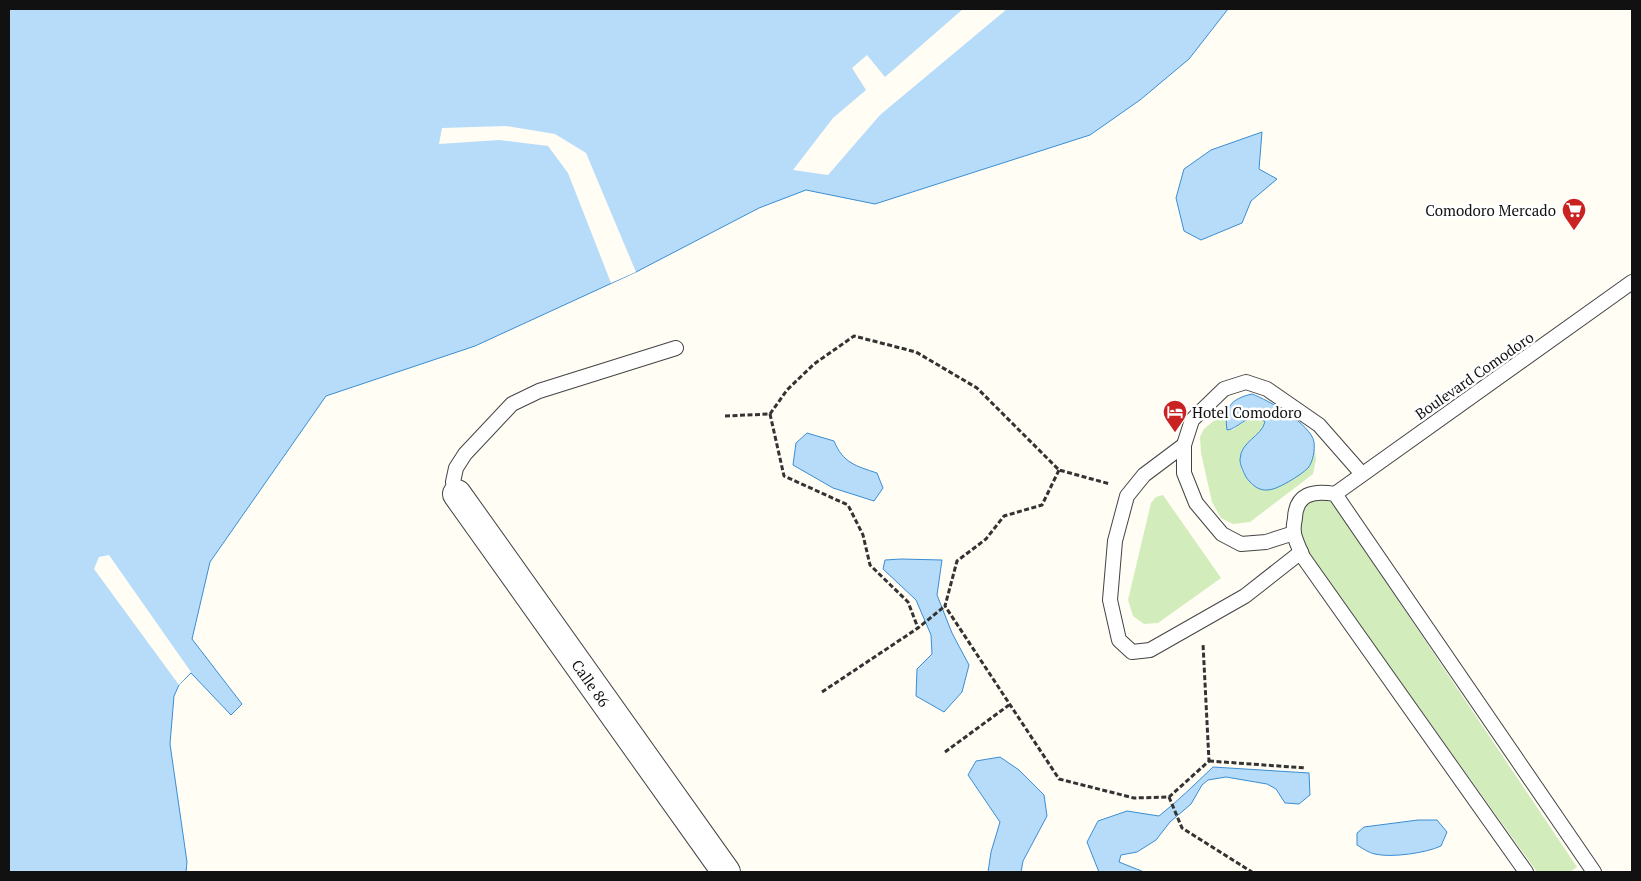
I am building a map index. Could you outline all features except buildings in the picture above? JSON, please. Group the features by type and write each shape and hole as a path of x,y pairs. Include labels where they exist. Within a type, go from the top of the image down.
{"street":[{"name":"Calle 86","path":"457,494 726,872"}],"lane":[{"name":"Boulevard Comodoro","path":"1334,494 1632,282"},
{"path":"457,494 453,482 456,468 460,461 512,404 539,391 676,348"},
{"path":"1294,533 1266,542 1241,544 1222,534 1196,503 1184,473 1184,446 1192,420 1224,389 1246,382 1267,389 1319,425 1362,474"},
{"path":"1184,446 1144,475 1132,490 1128,496 1115,541 1110,600 1119,640 1132,652 1150,650 1202,621 1244,596 1302,552"},
{"path":"1526,872 1302,552 1294,533 1295,510 1300,500 1310,494 1322,491 1334,494 1594,872"}],"path":[{"path":"918,628 908,602 870,565 863,535 848,506 784,476 770,414 788,390 814,364 854,336 916,352 977,388 1059,470 1132,490"},
{"path":"726,416 770,414"},
{"path":"822,692 918,628 945,606 957,561 986,538 1004,516 1042,505 1059,470"},
{"path":"945,606 1059,779 1134,798 1169,797 1209,761 1306,768"},
{"path":"1202,621 1209,761"},
{"path":"946,752 1009,705"},
{"path":"1169,797 1182,828 1252,872"}],"green space":[{"path":"1228,409 1226,422 1233,430 1252,418 1261,419 1265,422 1262,429 1244,448 1241,461 1242,471 1314,456 1314,444 1316,459 1313,474 1250,522 1233,524 1221,518 1212,502 1201,453 1200,437 1204,429"},
{"path":"1163,495 1221,578 1158,623 1144,624 1133,616 1128,600 1151,503 1156,497"},
{"path":"1312,498 1331,499 1577,867 1570,872 1537,872 1309,554 1299,532 1304,506"}],"water":[{"path":"9,9 1228,9 1189,59 1140,100 1090,135 875,204 806,190 759,208 636,272 475,346 326,396 210,562 192,639 242,704 231,715 191,673 179,685 174,696 170,744 187,862 186,872 9,872"},
{"path":"1262,132 1259,169 1277,179 1251,201 1242,223 1201,240 1184,231 1176,198 1184,169 1211,150"},
{"path":"1252,394 1278,407 1297,420 1311,435 1314,442 1313,456 1308,468 1277,488 1264,490 1258,488 1246,477 1240,461 1241,453 1247,443 1260,432 1265,422 1254,418 1227,430 1226,422 1230,406 1238,399"},
{"path":"807,433 834,441 842,454 851,463 877,473 883,488 874,501 833,488 793,465 796,443"},
{"path":"885,560 942,560 937,595 952,633 969,665 962,692 944,712 916,696 917,669 932,654 931,635 916,600 883,569"},
{"path":"1000,757 1019,770 1044,795 1047,816 1023,861 1021,872 988,872 991,852 1000,822 968,775 976,761"},
{"path":"1213,767 1309,773 1310,795 1299,804 1285,803 1276,789 1267,784 1226,777 1208,780 1202,785 1191,804 1170,822 1156,840 1137,852 1121,855 1119,862 1144,872 1099,872 1087,842 1098,821 1127,811 1159,816"},
{"path":"1418,820 1437,820 1447,832 1441,846 1418,853 1382,855 1357,845 1357,833 1364,827"}],"pier":[{"path":"963,9 1007,9 880,115 828,175 793,170 833,118 866,90 852,68 867,55 885,77"},
{"path":"506,126 555,134 586,153 636,272 611,283 568,173 548,146 499,140 439,144 442,128"},
{"path":"109,555 191,672 179,685 94,569 99,557"}],"place":[{"name":"Comodoro Mercado","path":"1574,231"},
{"name":"Hotel Comodoro","path":"1175,433"}]}
